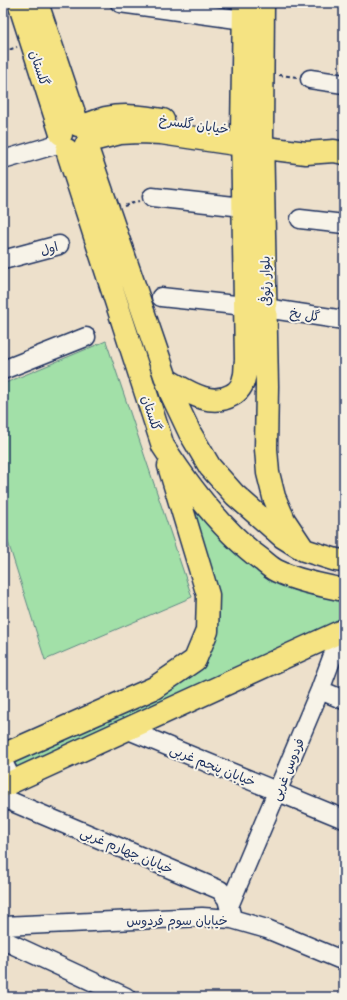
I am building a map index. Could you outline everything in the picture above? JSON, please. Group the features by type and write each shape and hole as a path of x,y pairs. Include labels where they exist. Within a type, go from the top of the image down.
{"main road":[{"name":"گلستان","path":"19,3 75,138 108,211 166,380 190,433 210,467 235,495 283,537 304,550 344,561"},
{"name":"گلستان","path":"37,3 163,446 182,475 245,548 276,571 303,581 344,590"},
{"name":"بلوار رئوفی","path":"263,3 263,73 243,207 255,307 267,386 266,449 268,473 274,497 284,520 304,550"},
{"name":"بلوار رئوفی","path":"166,380 201,398 214,400 227,398 238,392 244,378 255,307 252,140 244,12"},
{"name":"خیابان گلسرخ","path":"75,138 107,118 122,116 146,117 252,140 306,146 339,152"},
{"path":"3,755 154,688 195,660 207,631 208,595 163,446"},
{"path":"6,788 126,729 343,631"}],"street":[{"path":"120,3 244,12"},
{"path":"310,79 344,84"},
{"path":"3,160 75,138"},
{"path":"152,197 243,207"},
{"path":"300,218 344,224"},
{"name":"اول","path":"3,260 59,245"},
{"name":"گل یخ","path":"161,297 255,307 344,320"},
{"path":"3,370 86,338"},
{"name":"فردوس غربی","path":"230,913 277,792 343,631"},
{"path":"320,690 344,700"},
{"name":"خیابان پنجم غربی","path":"126,729 344,819"},
{"path":"3,762 6,788"},
{"name":"خیابان چهارم غربی","path":"6,788 220,890 227,899 230,913"},
{"name":"خیابان سوم فردوس","path":"3,926 202,917 230,913 344,961"},
{"path":"3,940 126,997"}],"path":[{"path":"263,73 310,79"},
{"path":"108,211 152,197"}],"green space":[{"path":"106,341 192,597 45,660 3,526 3,384"},
{"path":"181,481 234,546 344,597 344,623 18,768 14,761 201,670 210,653 216,636 219,619 219,599"}]}
